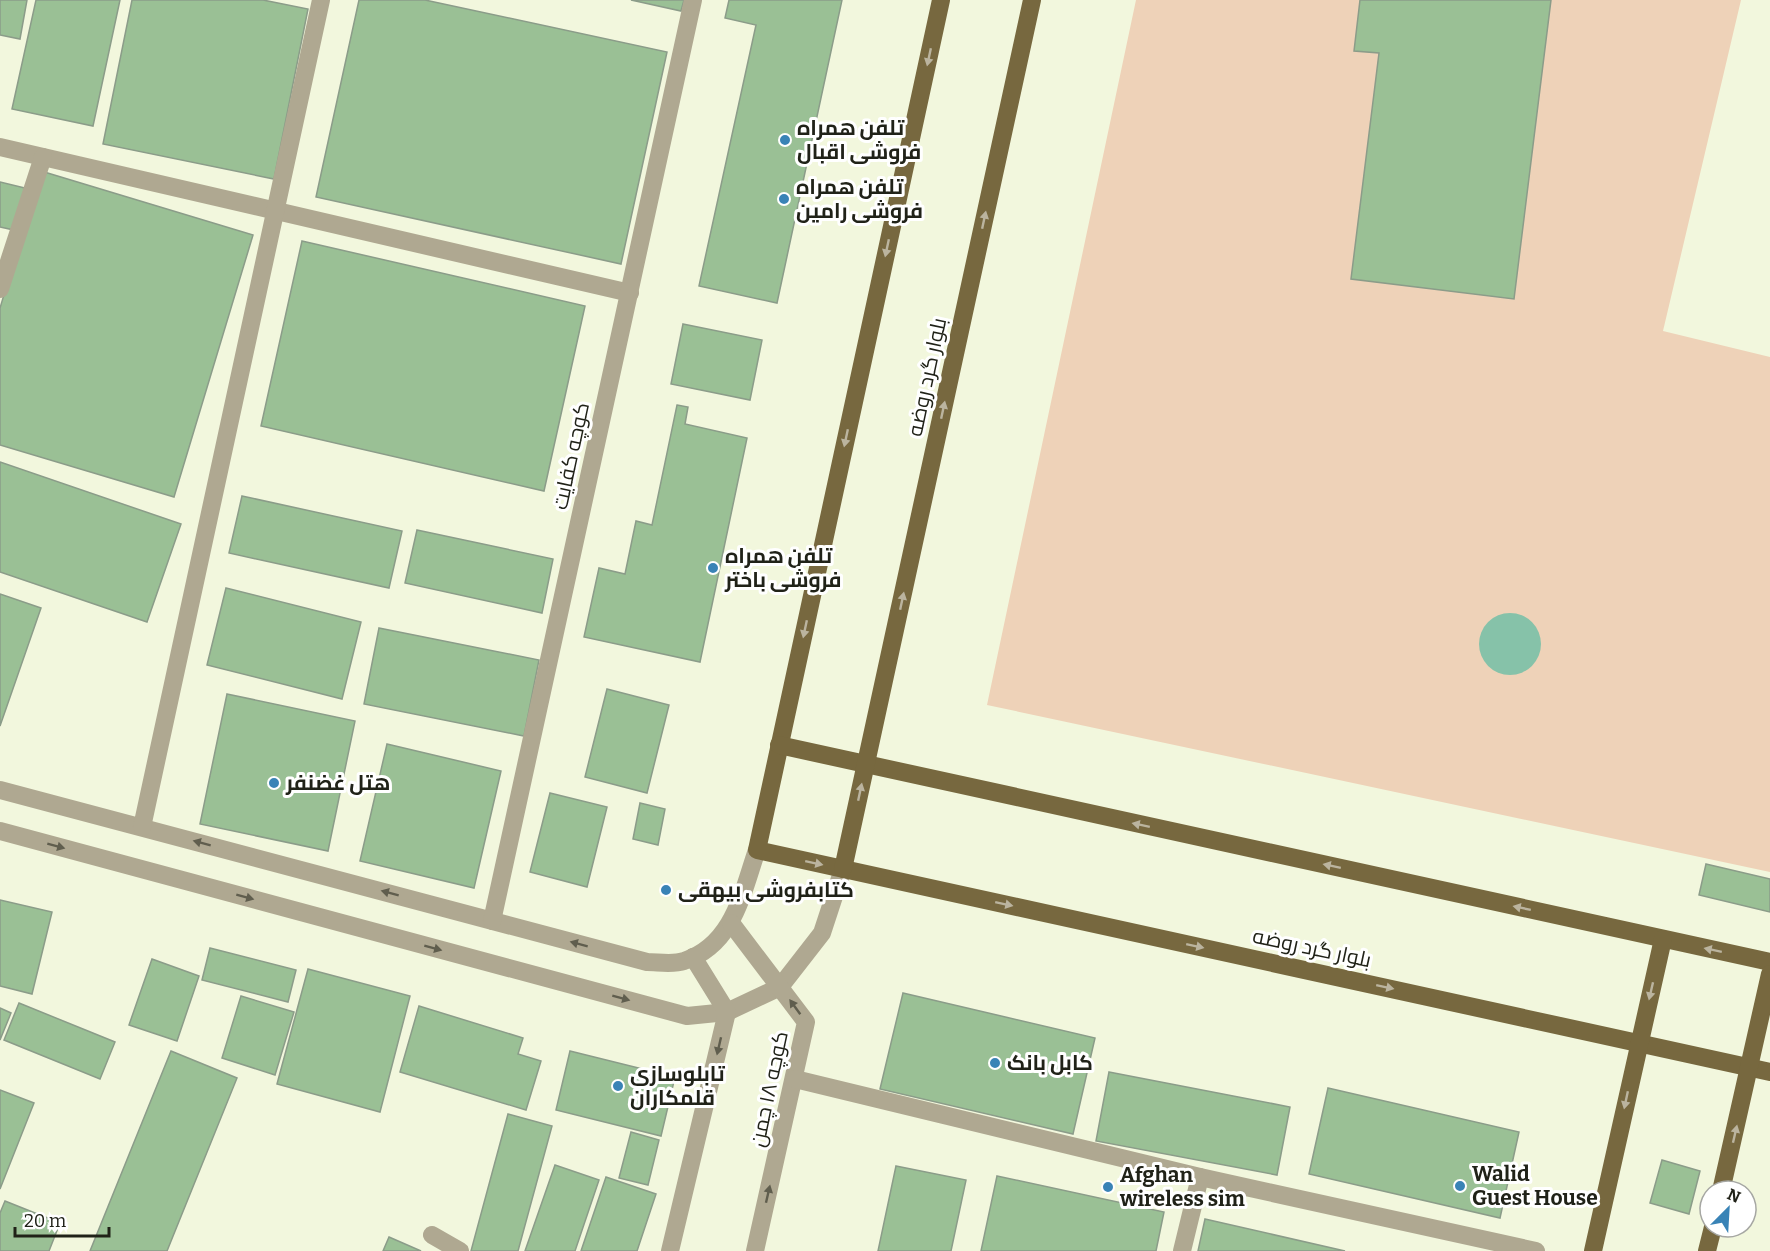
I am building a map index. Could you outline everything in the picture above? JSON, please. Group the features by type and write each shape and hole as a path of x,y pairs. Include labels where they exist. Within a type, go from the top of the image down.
{"main road":[{"path":"757,850 941,0"},
{"name":"بلوار گرد روضه","path":"843,869 1032,0"},
{"path":"779,745 1770,962"},
{"name":"بلوار گرد روضه","path":"757,850 1770,1072"},
{"path":"1593,1251 1663,939"},
{"path":"1724,1179 1751,1067 1770,974"}],"street":[{"path":"142,827 321,0"},
{"name":"کوچه کفایت","path":"492,921 693,0"},
{"path":"0,147 630,292"},
{"path":"0,289 43,157"},
{"path":"0,790 646,962 682,962 714,945 731,923 757,850"},
{"path":"0,831 687,1016 727,1012 780,987 822,933 843,869"},
{"name":"كوچه ١٨ چمن","path":"731,923 806,1022 755,1251"},
{"path":"670,1251 727,1012 693,957"},
{"path":"795,1079 1200,1177 1536,1251"},
{"path":"1182,1251 1200,1177"},
{"path":"432,1235 460,1251"}],"shaded area":[{"path":"1136,0 1741,0 1663,331 1770,357 1770,872 987,705"},
{"path":"1510,613 1527,618 1532,622 1536,627 1541,644 1536,661 1532,666 1527,670 1510,675 1493,670 1488,666 1484,661 1479,644 1484,627 1488,622 1493,618"}],"building":[{"path":"0,0 27,0 20,39 0,35"},
{"path":"36,0 120,0 93,126 12,109"},
{"path":"132,0 263,0 308,9 274,179 103,144"},
{"path":"359,0 425,0 667,52 621,264 316,197"},
{"path":"631,0 684,0 681,11"},
{"path":"729,0 842,0 777,303 699,286 756,25 725,18"},
{"path":"1360,0 1551,0 1514,299 1351,279 1379,53 1354,51"},
{"path":"41,171 253,235 174,497 0,445 0,308"},
{"path":"0,182 25,188 14,230 0,227"},
{"path":"302,241 585,306 544,491 261,426"},
{"path":"683,324 762,340 750,400 671,384"},
{"path":"677,405 688,407 685,424 747,438 700,662 584,637 599,568 625,574 636,521 652,525"},
{"path":"0,462 181,524 147,622 0,572"},
{"path":"242,496 402,531 389,588 229,553"},
{"path":"417,530 553,559 542,613 405,583"},
{"path":"226,588 361,622 342,699 207,665"},
{"path":"0,594 41,608 0,726"},
{"path":"379,628 539,660 524,736 364,704"},
{"path":"607,689 669,705 647,793 585,777"},
{"path":"227,694 355,721 328,851 200,824"},
{"path":"387,744 501,771 474,888 360,861"},
{"path":"550,793 607,807 587,887 530,872"},
{"path":"640,803 665,809 658,845 633,839"},
{"path":"1706,864 1770,879 1770,912 1699,895"},
{"path":"0,900 52,912 32,994 0,986"},
{"path":"210,948 296,970 288,1002 202,980"},
{"path":"152,959 199,976 177,1041 129,1025"},
{"path":"308,969 410,996 380,1112 277,1084"},
{"path":"903,993 1095,1038 1073,1134 880,1089"},
{"path":"241,996 294,1012 275,1075 222,1058"},
{"path":"19,1003 115,1042 100,1079 4,1040"},
{"path":"419,1006 523,1038 518,1054 541,1061 526,1110 400,1072"},
{"path":"0,1008 11,1013 0,1040"},
{"path":"171,1051 237,1078 167,1251 90,1251"},
{"path":"570,1051 675,1077 661,1136 556,1110"},
{"path":"1109,1072 1290,1107 1277,1175 1096,1141"},
{"path":"1328,1088 1519,1132 1500,1218 1309,1174"},
{"path":"0,1090 34,1103 0,1189"},
{"path":"508,1114 552,1126 518,1251 471,1251"},
{"path":"631,1132 659,1140 648,1185 619,1178"},
{"path":"1662,1160 1700,1171 1689,1214 1650,1203"},
{"path":"555,1165 599,1180 575,1251 525,1251"},
{"path":"896,1166 966,1180 951,1251 878,1251"},
{"path":"997,1176 1164,1212 1156,1251 981,1251"},
{"path":"606,1177 656,1194 637,1251 581,1251"},
{"path":"5,1201 60,1223 49,1251 0,1251 0,1213"},
{"path":"1205,1219 1345,1251 1198,1251"},
{"path":"389,1237 421,1251 383,1251"}],"place":[{"name":"تلفن همراه فروشی اقبال","path":"785,140"},
{"name":"تلفن همراه فروشی رامین","path":"784,199"},
{"name":"تلفن همراه فروشی باختر","path":"713,568"},
{"name":"هتل غضنفر","path":"274,783"},
{"name":"کتابفروشی بیهقی","path":"666,890"},
{"name":"کابل بانک","path":"995,1063"},
{"name":"تابلوسازی قلمکاران","path":"618,1086"},
{"name":"Walid Guest House","path":"1460,1186"},
{"name":"Afghan wireless sim","path":"1108,1187"}]}
